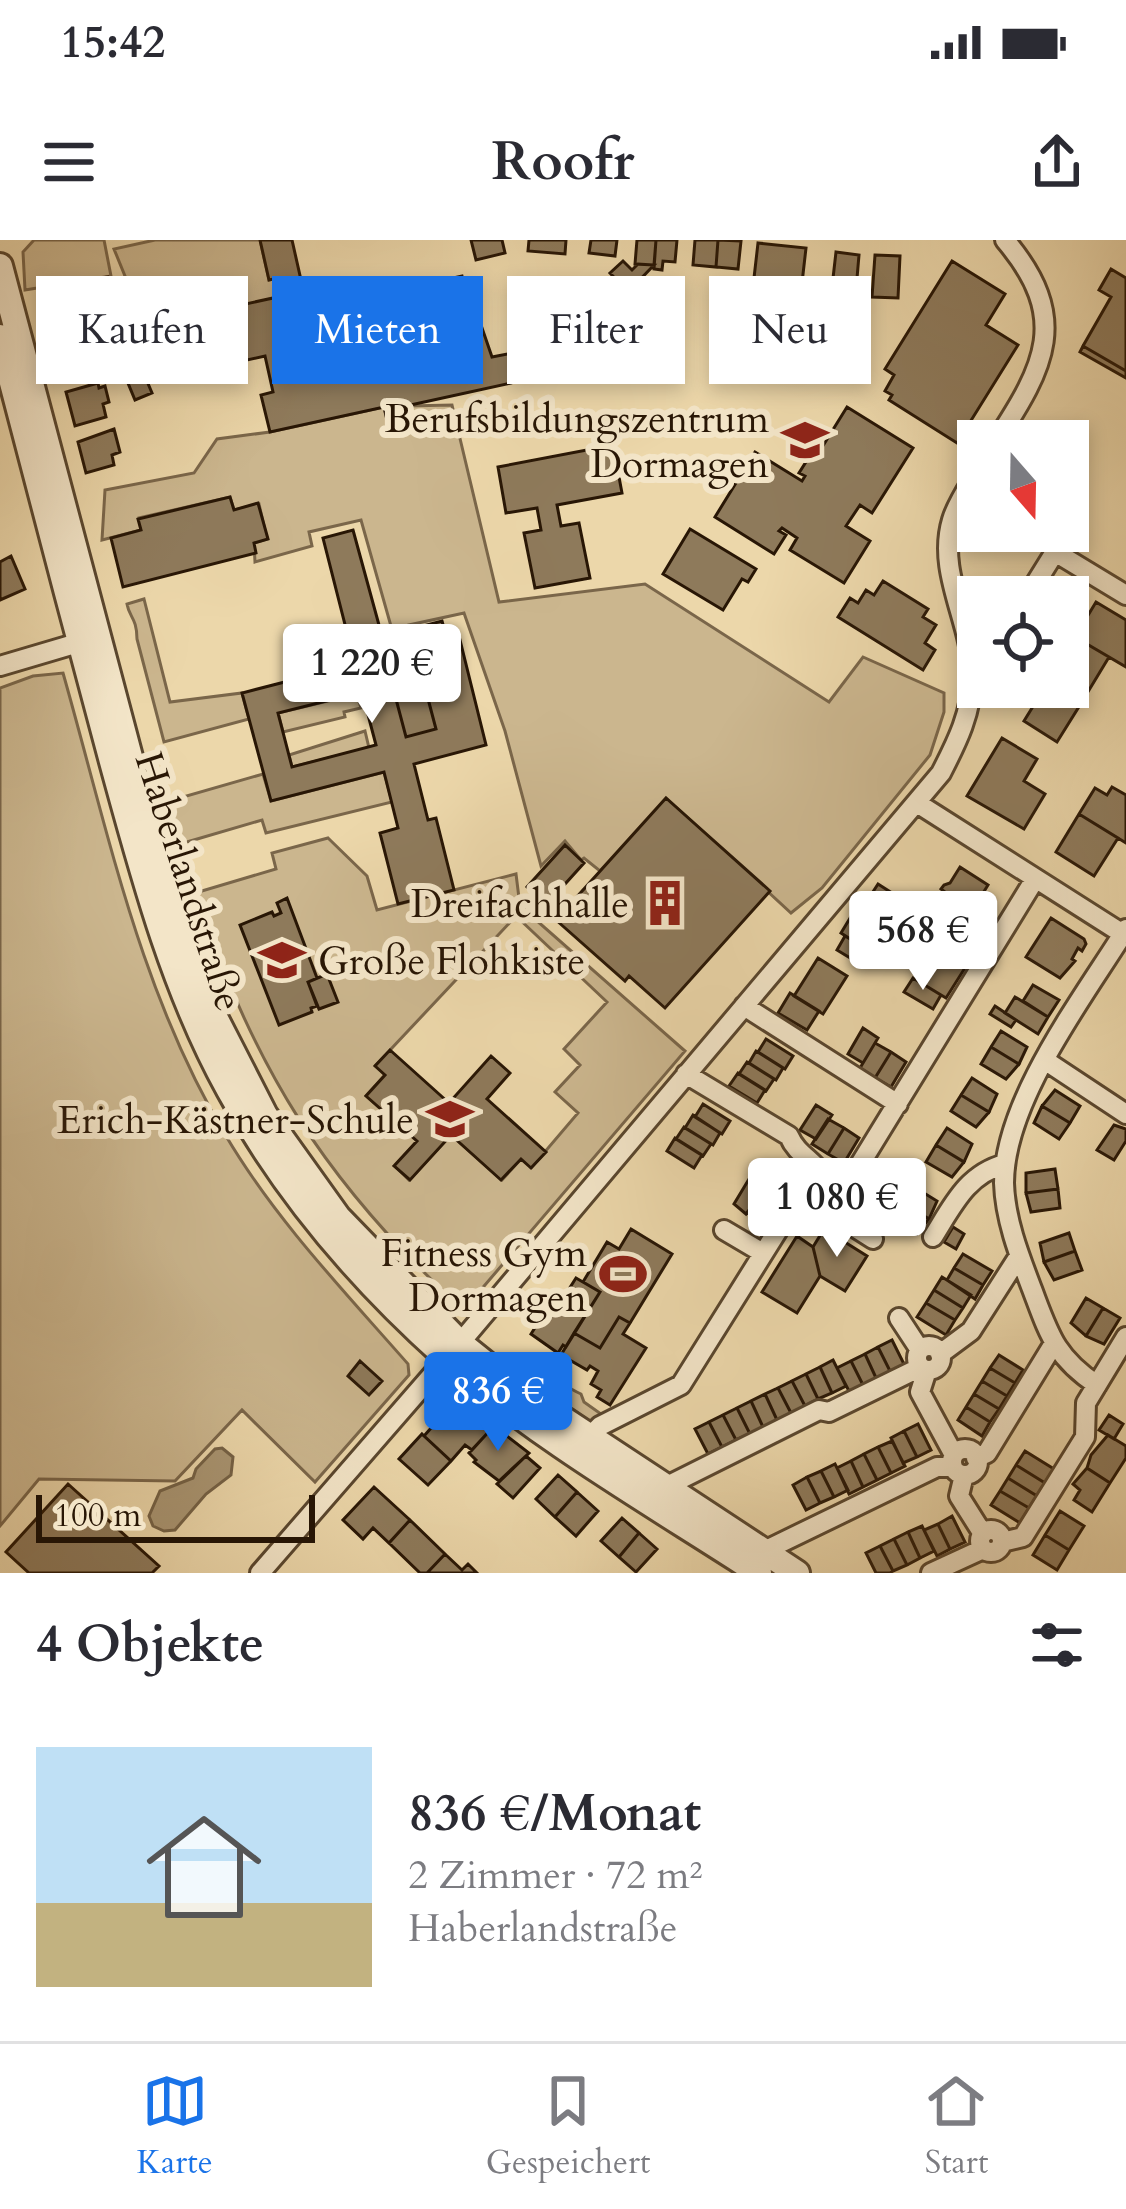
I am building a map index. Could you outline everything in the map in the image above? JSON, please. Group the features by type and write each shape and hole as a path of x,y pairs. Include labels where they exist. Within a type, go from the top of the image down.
{"street":[{"path":"1007,242 1039,298 1046,347 1032,383 1009,420"},
{"name":"Haberlandstraße","path":"0,266 149,896 184,993 249,1126 350,1262 453,1350 505,1404 762,1562 797,1573"},
{"name":"Haberlandstraße","path":"0,337 89,640"},
{"path":"957,508 948,538 957,595"},
{"path":"1041,576 1055,552 1126,595"},
{"path":"0,666 89,640"},
{"path":"260,1573 917,803 941,773 967,708"},
{"path":"917,803 1124,931 1023,1095 1005,1164 1004,1188 1019,1256 1053,1346 1074,1370 1097,1384"},
{"path":"686,1074 789,1136 796,1152 817,1165 821,1207 836,1209 1035,879"},
{"path":"744,1006 898,1104"},
{"path":"1046,1061 1126,1114"},
{"path":"933,1237 970,1180 1005,1164"},
{"path":"590,1436 600,1426 681,1385 798,1198 835,1176 846,1187"},
{"path":"836,1209 839,1217 873,1238"},
{"path":"724,1230 763,1253"},
{"path":"665,1487 819,1410 829,1412 927,1360 971,1330 1019,1256"},
{"path":"899,1318 927,1360 920,1392 957,1466 959,1496 990,1544 983,1573"},
{"path":"931,1573 990,1544 1023,1537 1085,1437 1086,1403 1126,1337"},
{"path":"762,1562 937,1467 975,1470 976,1458 987,1453 1053,1346"},
{"name":"Haberlandstraße","path":"453,1350 665,1487 762,1562"}],"shaded area":[{"path":"34,240 104,240 111,276 36,276 36,288 25,290 23,252"},
{"path":"155,240 260,240 272,279 272,299 248,306 248,276 125,276 114,249"},
{"path":"452,405 499,602 645,584 829,702 863,657 944,693 944,712 930,755 822,888 791,913 666,798 600,871 581,860 565,841 541,866 505,731 464,613 409,625 415,647 398,651 361,520 309,532 312,546 255,562 254,543 267,539 259,504 234,510 230,497 139,518 141,530 102,540 105,490 194,473 217,439 384,407 386,415 406,406"},
{"path":"144,599 170,702 242,693 249,719 164,742 127,604"},
{"path":"63,673 129,910 196,1082 266,1196 408,1364 409,1375 315,1482 242,1410 175,1481 39,1479 0,1526 0,688 33,676"},
{"path":"357,694 361,708 344,712 345,717 283,732 278,713"},
{"path":"365,731 369,748 292,767 289,755"},
{"path":"384,772 392,802 266,833 262,820 180,844 169,801 263,774 271,801"},
{"path":"328,838 367,876 377,910 516,874 520,906 685,1051 473,1299 460,1307 412,1260 332,1167 242,1014 195,893 276,869 272,853","holes":["516,916 607,1002 564,1049 580,1065 555,1092 578,1113 532,1167 521,1159 502,1180 451,1135 409,1180 395,1166 417,1141 366,1096 385,1075 376,1065"]},
{"path":"523,1355 581,1394 601,1414 591,1422 509,1365"},
{"path":"222,1448 233,1457 231,1475 206,1494 175,1530 153,1526 149,1516 160,1491 193,1478 215,1449"}],"building":[{"path":"260,240 292,240 300,276 272,279"},
{"path":"471,240 502,240 505,253 476,260"},
{"path":"529,240 566,240 565,254 528,251"},
{"path":"591,240 617,240 615,256 589,253"},
{"path":"637,240 656,240 654,265 635,264"},
{"path":"656,240 677,240 675,262 663,261 662,270 654,269"},
{"path":"695,240 718,240 716,267 693,265"},
{"path":"718,240 741,241 738,269 716,267"},
{"path":"758,243 806,248 803,276 754,276"},
{"path":"836,252 859,255 857,276 833,276"},
{"path":"875,255 900,256 898,298 872,297"},
{"path":"623,261 632,270 638,264 654,265 643,276 610,273"},
{"path":"952,261 1005,294 986,325 1018,345 971,420 957,420 957,443 889,400 892,395 885,391 894,375 885,369"},
{"path":"1111,269 1126,278 1126,371 1083,346 1111,297 1099,290"},
{"path":"272,298 272,384 483,384 483,331 492,357 507,354 507,384 406,406 406,411 386,416 384,407 270,432 261,395 273,392 265,356 248,360 248,303"},
{"path":"1083,346 1126,371 1126,378 1080,352"},
{"path":"128,384 148,384 152,393 135,400"},
{"path":"105,386 106,417 75,426 66,392"},
{"path":"847,407 913,448 872,513 860,505 846,526 870,541 844,583 790,550 797,538 782,528 779,531 786,535 774,554 715,517 755,452 802,481 805,476 799,473 811,454 816,457"},
{"path":"114,429 120,452 112,455 114,465 86,473 78,442"},
{"path":"613,445 622,493 557,505 561,526 579,523 590,578 535,588 524,533 541,530 537,508 506,513 498,467"},
{"path":"230,497 234,510 258,503 268,539 254,543 256,553 123,587 111,538 141,530 138,519"},
{"path":"690,529 756,569 748,582 742,579 723,610 663,574"},
{"path":"353,530 388,658 460,640 486,745 414,764 428,820 436,818 454,890 398,904 380,833 398,828 384,772 271,801 242,693 355,664 323,538","holes":["422,676 436,729 406,737 392,684","362,692 376,745 292,767 278,713"]},
{"path":"11,556 25,589 0,600 0,562"},
{"path":"883,581 928,609 923,617 936,625 925,643 935,650 923,670 838,617 850,598 858,603 866,590 874,595"},
{"path":"1096,602 1126,620 1126,667 1089,645 1089,614"},
{"path":"442,621 448,643 417,650 411,629"},
{"path":"1089,645 1109,657 1089,690"},
{"path":"422,676 436,729 406,737 392,684"},
{"path":"1032,708 1078,708 1057,742 1024,721"},
{"path":"1002,738 1037,759 1024,781 1045,794 1024,829 967,796"},
{"path":"1112,787 1126,795 1126,843 1079,814 1095,788 1107,795"},
{"name":"Dreifachhalle","path":"666,798 770,891 665,1008 629,976 625,981 556,920"},
{"path":"1079,814 1118,838 1094,876 1056,852"},
{"path":"565,845 584,863 546,905 527,887"},
{"path":"960,867 988,885 972,911 986,920 977,934 955,921 961,915 939,901 945,892 941,889"},
{"path":"878,884 906,902 898,915 869,898"},
{"path":"864,895 893,912 869,951 841,933"},
{"name":"Große Flohkiste","path":"287,898 317,978 308,982 317,1006 279,1025 240,925 281,913 277,903"},
{"path":"1051,918 1086,944 1082,951 1078,948 1075,961 1060,978 1026,957"},
{"path":"945,926 973,943 965,957 937,940"},
{"path":"845,936 874,953 865,967 837,950"},
{"path":"941,943 970,960 946,998 918,981"},
{"path":"818,958 847,976 823,1014 794,996"},
{"path":"327,974 338,1002 319,1009 308,982"},
{"path":"913,978 941,995 933,1009 904,992"},
{"path":"1033,985 1059,1000 1048,1017 1023,1001"},
{"path":"790,993 819,1011 807,1030 778,1013"},
{"path":"1015,997 1048,1017 1038,1034 1005,1013"},
{"path":"995,1006 1016,1020 1011,1027 990,1014"},
{"path":"863,1028 878,1038 863,1063 848,1054"},
{"path":"1001,1031 1027,1047 1019,1064 991,1047"},
{"path":"766,1039 793,1056 785,1069 758,1052"},
{"path":"875,1043 891,1052 875,1078 860,1068"},
{"path":"991,1047 1019,1064 1006,1079 981,1064"},
{"name":"Erich-Kästner-Schule","path":"390,1050 449,1103 491,1056 510,1073 487,1099 546,1152 531,1168 521,1159 501,1180 451,1135 410,1180 394,1166 417,1141 366,1096 385,1075 375,1066"},
{"path":"756,1051 783,1068 776,1080 749,1063"},
{"path":"891,1052 906,1062 891,1087 875,1078"},
{"path":"747,1062 774,1079 766,1091 739,1074"},
{"path":"738,1073 765,1090 757,1103 729,1086"},
{"path":"972,1078 997,1094 989,1112 961,1095"},
{"path":"1055,1090 1080,1106 1070,1123 1042,1106"},
{"path":"961,1095 989,1112 976,1127 951,1111"},
{"path":"703,1104 730,1121 722,1134 695,1117"},
{"path":"816,1105 832,1115 816,1139 800,1130"},
{"path":"1042,1106 1070,1123 1059,1139 1034,1123"},
{"path":"693,1115 720,1133 713,1145 685,1128"},
{"path":"828,1119 844,1128 828,1154 812,1144"},
{"path":"1114,1125 1126,1129 1126,1141 1114,1160 1097,1150"},
{"path":"684,1127 711,1144 703,1156 676,1139"},
{"path":"844,1128 859,1138 844,1163 828,1154"},
{"path":"947,1128 972,1144 964,1162 936,1145"},
{"path":"675,1138 702,1155 694,1168 667,1151"},
{"path":"936,1145 964,1162 952,1177 926,1162"},
{"path":"1055,1169 1058,1189 1026,1193 1026,1173"},
{"path":"749,1179 765,1189 746,1214 734,1204"},
{"path":"911,1185 937,1201 929,1219 901,1202"},
{"path":"765,1189 780,1198 765,1224 749,1214"},
{"path":"1058,1189 1060,1208 1031,1212 1026,1193"},
{"path":"901,1202 929,1219 917,1234 891,1219"},
{"path":"953,1227 964,1234 956,1249 944,1242"},
{"path":"631,1229 672,1254 630,1323 619,1317 600,1348 574,1333 600,1292 583,1282 607,1242 619,1249"},
{"path":"824,1229 867,1256 845,1291 820,1276 813,1247"},
{"path":"1069,1233 1075,1251 1044,1262 1040,1243"},
{"path":"797,1236 813,1247 820,1276 797,1313 762,1292"},
{"path":"1075,1251 1082,1270 1054,1280 1044,1262"},
{"path":"963,1254 992,1271 983,1285 954,1268"},
{"path":"954,1268 983,1285 975,1299 947,1280"},
{"path":"942,1277 971,1295 963,1308 934,1290"},
{"path":"576,1278 600,1292 558,1353 531,1334 555,1296 562,1300"},
{"path":"934,1290 963,1308 955,1320 926,1303"},
{"path":"1086,1298 1103,1308 1086,1336 1071,1323"},
{"path":"926,1303 955,1320 946,1335 917,1317"},
{"path":"1103,1308 1120,1318 1104,1344 1086,1336"},
{"path":"619,1317 630,1323 623,1334 646,1348 610,1405 597,1397 601,1390 591,1384 598,1371 561,1355 574,1333 600,1348"},
{"path":"892,1340 905,1366 891,1373 878,1347"},
{"path":"878,1347 891,1373 877,1380 865,1354"},
{"path":"865,1354 877,1380 864,1387 851,1361"},
{"path":"999,1355 1023,1370 1015,1383 990,1368"},
{"path":"833,1360 846,1386 832,1393 820,1367"},
{"path":"360,1361 382,1381 369,1395 348,1376"},
{"path":"851,1361 864,1387 850,1393 837,1368"},
{"path":"820,1367 832,1393 818,1399 806,1374"},
{"path":"990,1368 1015,1383 1007,1396 982,1381"},
{"path":"806,1374 818,1399 805,1406 792,1381"},
{"path":"792,1381 805,1406 791,1413 778,1388"},
{"path":"982,1381 1007,1396 999,1409 974,1394"},
{"path":"778,1388 791,1413 777,1420 765,1394"},
{"path":"765,1394 777,1420 763,1427 751,1401"},
{"path":"974,1394 999,1409 990,1422 966,1407"},
{"path":"751,1401 763,1427 750,1434 737,1408"},
{"path":"966,1407 990,1422 982,1436 958,1420"},
{"path":"737,1408 750,1434 736,1440 723,1415"},
{"path":"463,1413 469,1419 475,1413 492,1428 472,1450 465,1445 451,1461 424,1436 440,1418 450,1426"},
{"path":"723,1415 736,1440 722,1447 709,1422"},
{"path":"1109,1415 1123,1424 1114,1439 1099,1430"},
{"path":"709,1422 722,1447 708,1454 695,1429"},
{"path":"918,1424 931,1450 917,1457 904,1431"},
{"path":"494,1426 529,1453 499,1481 469,1453"},
{"path":"904,1431 917,1457 903,1463 891,1438"},
{"path":"422,1434 451,1461 428,1485 399,1459"},
{"path":"1108,1435 1126,1446 1126,1458 1110,1483 1087,1468 1091,1455"},
{"path":"892,1441 905,1466 891,1473 878,1447"},
{"path":"878,1447 891,1473 877,1480 864,1454"},
{"path":"1025,1451 1054,1469 1045,1483 1016,1465"},
{"path":"864,1454 877,1480 863,1487 851,1461"},
{"path":"526,1456 540,1468 513,1498 497,1484"},
{"path":"851,1461 863,1487 849,1494 837,1468"},
{"path":"835,1464 848,1490 834,1497 821,1471"},
{"path":"1016,1465 1045,1483 1037,1496 1008,1478"},
{"path":"1087,1468 1110,1483 1092,1512 1074,1500 1080,1490 1073,1484"},
{"path":"821,1471 834,1497 820,1503 807,1477"},
{"path":"558,1475 577,1492 555,1517 536,1499"},
{"path":"807,1477 820,1503 806,1510 793,1485"},
{"path":"1008,1478 1037,1496 1029,1508 1000,1491"},
{"path":"68,1484 159,1566 152,1573 29,1573 6,1552"},
{"path":"374,1487 410,1520 389,1543 373,1528 363,1539 343,1520"},
{"path":"1000,1491 1029,1508 1020,1523 991,1505"},
{"path":"577,1492 598,1511 576,1536 555,1517"},
{"path":"1060,1511 1084,1526 1069,1550 1045,1535"},
{"path":"952,1516 965,1542 950,1549 938,1524"},
{"path":"622,1518 639,1533 619,1557 601,1541"},
{"path":"410,1520 445,1554 427,1573 420,1573 389,1543"},
{"path":"938,1524 950,1549 937,1556 924,1530"},
{"path":"922,1526 934,1551 920,1558 908,1532"},
{"path":"908,1532 920,1558 907,1565 894,1539"},
{"path":"639,1533 657,1549 636,1572 619,1557"},
{"path":"1045,1535 1069,1550 1057,1570 1033,1555"},
{"path":"894,1539 907,1565 893,1571 880,1546"},
{"path":"880,1546 890,1573 876,1573 866,1553"},
{"path":"445,1554 462,1570 468,1564 477,1573 427,1573"}],"place":[{"name":"Berufsbildungszentrum Dormagen","path":"805,440"},
{"name":"Dreifachhalle","path":"665,903"},
{"name":"Große Flohkiste","path":"282,960"},
{"name":"Erich-Kästner-Schule","path":"450,1119"},
{"name":"Fitness Gym Dormagen","path":"623,1274"}]}
